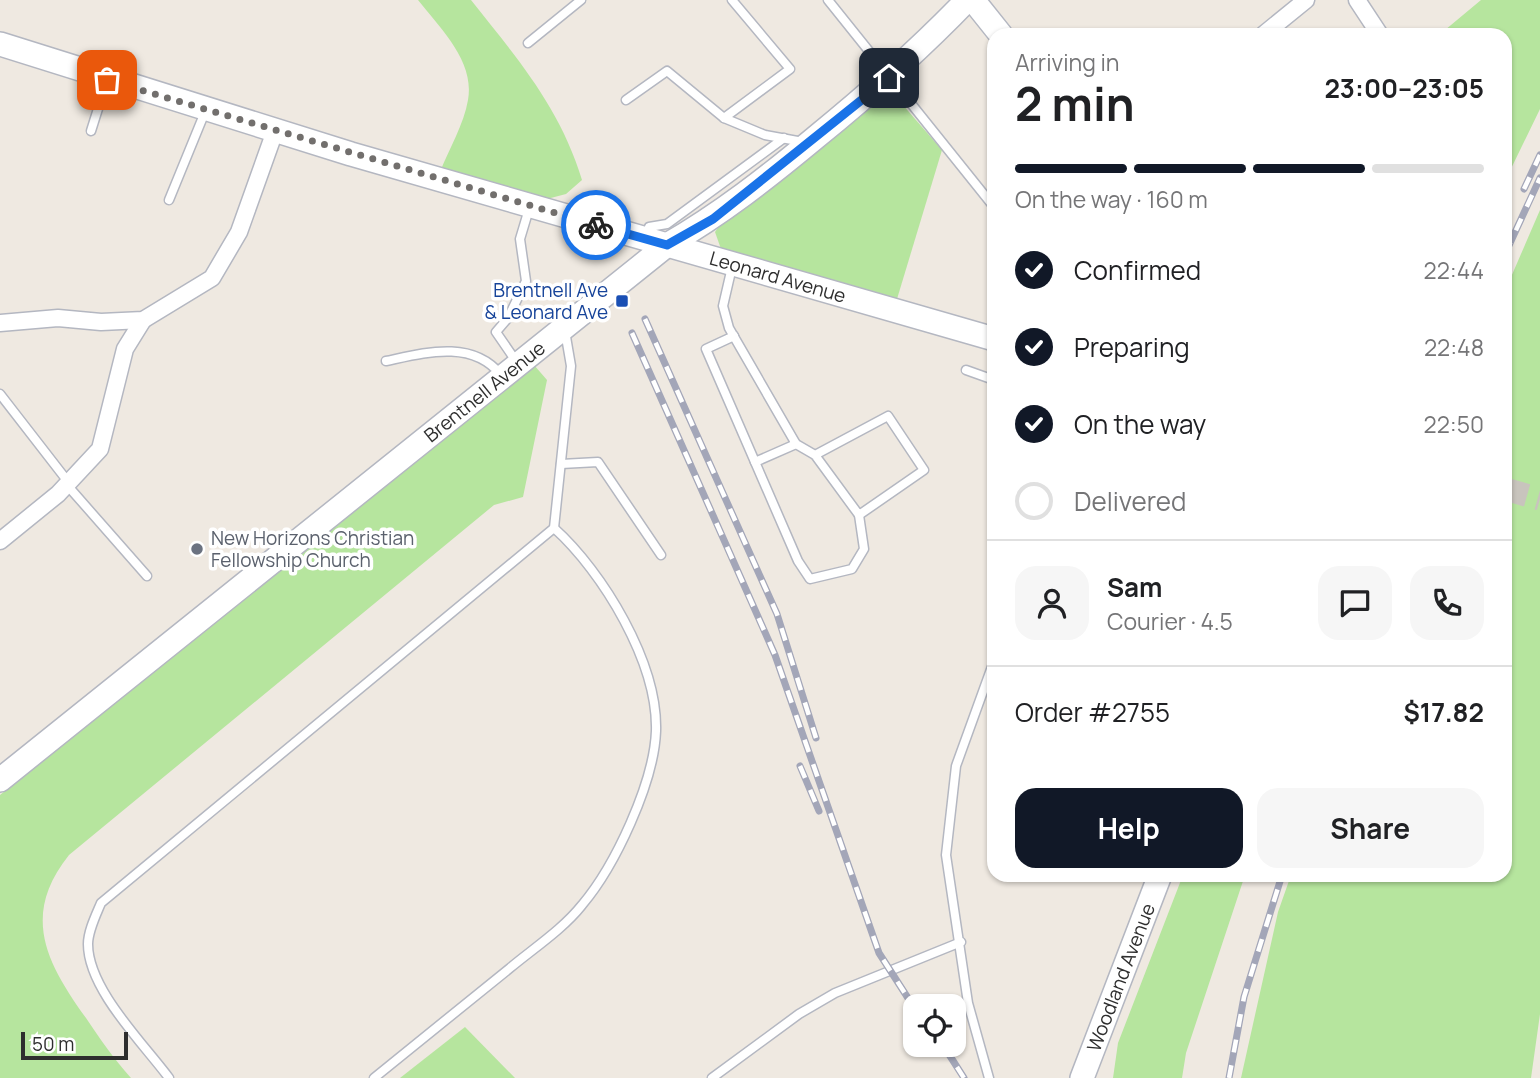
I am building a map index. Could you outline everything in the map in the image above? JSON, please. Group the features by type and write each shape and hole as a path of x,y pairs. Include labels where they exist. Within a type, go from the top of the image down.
{"street":[{"name":"Brentnell Avenue","path":"0,780 564,328 657,242 809,143 889,78 967,0"},
{"path":"973,0 995,28"},
{"path":"1272,28 1306,0"},
{"path":"1357,0 1375,28"},
{"name":"Leonard Avenue","path":"2,50 987,338"},
{"path":"0,541 68,484 100,449 125,349 143,320 212,278 239,232 275,131"},
{"path":"0,323 58,318 101,322 143,320"},
{"name":"Woodland Avenue","path":"1082,1078 1157,882"}],"lane":[{"path":"528,43 581,0"},
{"path":"724,118 790,69 732,0"},
{"path":"828,0 987,198"},
{"path":"626,100 667,71 724,118 765,135 809,143"},
{"path":"91,131 107,80"},
{"path":"169,200 206,111"},
{"path":"706,210 784,138"},
{"path":"510,371 496,332 508,318 526,281 520,239 530,206"},
{"path":"733,264 723,306 734,336 796,444 815,455 859,515 864,549 852,569 810,579 798,561 706,349 734,336"},
{"path":"169,1078 102,989 92,969 88,943 101,902 554,528 571,366 564,328"},
{"path":"386,361 441,349 489,361 510,371"},
{"path":"966,370 987,378"},
{"path":"0,394 68,484 147,576"},
{"path":"815,455 888,416 924,470 859,515"},
{"path":"755,462 796,444"},
{"path":"561,464 598,462 661,555"},
{"path":"374,1078 582,907 611,866 631,822 656,733 654,699 642,662 608,589 580,551 554,528"},
{"path":"987,681 957,766 946,855 968,1003 989,1078"},
{"path":"712,1078 763,1039 827,998 961,942"}],"green space":[{"path":"418,0 471,0 505,42 536,84 573,154 582,180 566,194 543,200 440,172 463,118 469,86 466,72 454,46"},
{"path":"1481,0 1540,0 1540,109 1512,167 1512,28 1447,28"},
{"path":"889,89 942,150 897,299 721,249 715,232 722,222"},
{"path":"1540,210 1540,1014 1531,1078 1241,1078 1278,912 1289,882 1512,882 1512,275"},
{"path":"534,365 547,380 523,497 494,505 69,855 54,877 46,898 43,918 44,938 50,958 107,1049 131,1078 0,1078 0,795"},
{"path":"1180,882 1243,882 1186,1053 1182,1078 1113,1078 1118,1043"},
{"path":"465,1027 515,1078 400,1078"}],"tunnel":[{"path":"1512,491 1540,499"}],"railway":[{"path":"1524,189 1540,155"},
{"path":"1512,239 1540,178"},
{"path":"645,319 777,614 816,738"},
{"path":"632,333 775,655 879,953 905,994"},
{"path":"800,766 819,811"},
{"path":"1229,1078 1244,997 1280,882"},
{"path":"951,1057 964,1078"}],"way so far":[{"path":"107,80 596,225"}],"place":[{"name":"Brentnell Ave & Leonard Ave","path":"622,301"},
{"name":"New Horizons Christian Fellowship Church","path":"197,549"}],"route":[{"path":"596,225 667,245 713,219 889,78"}]}
